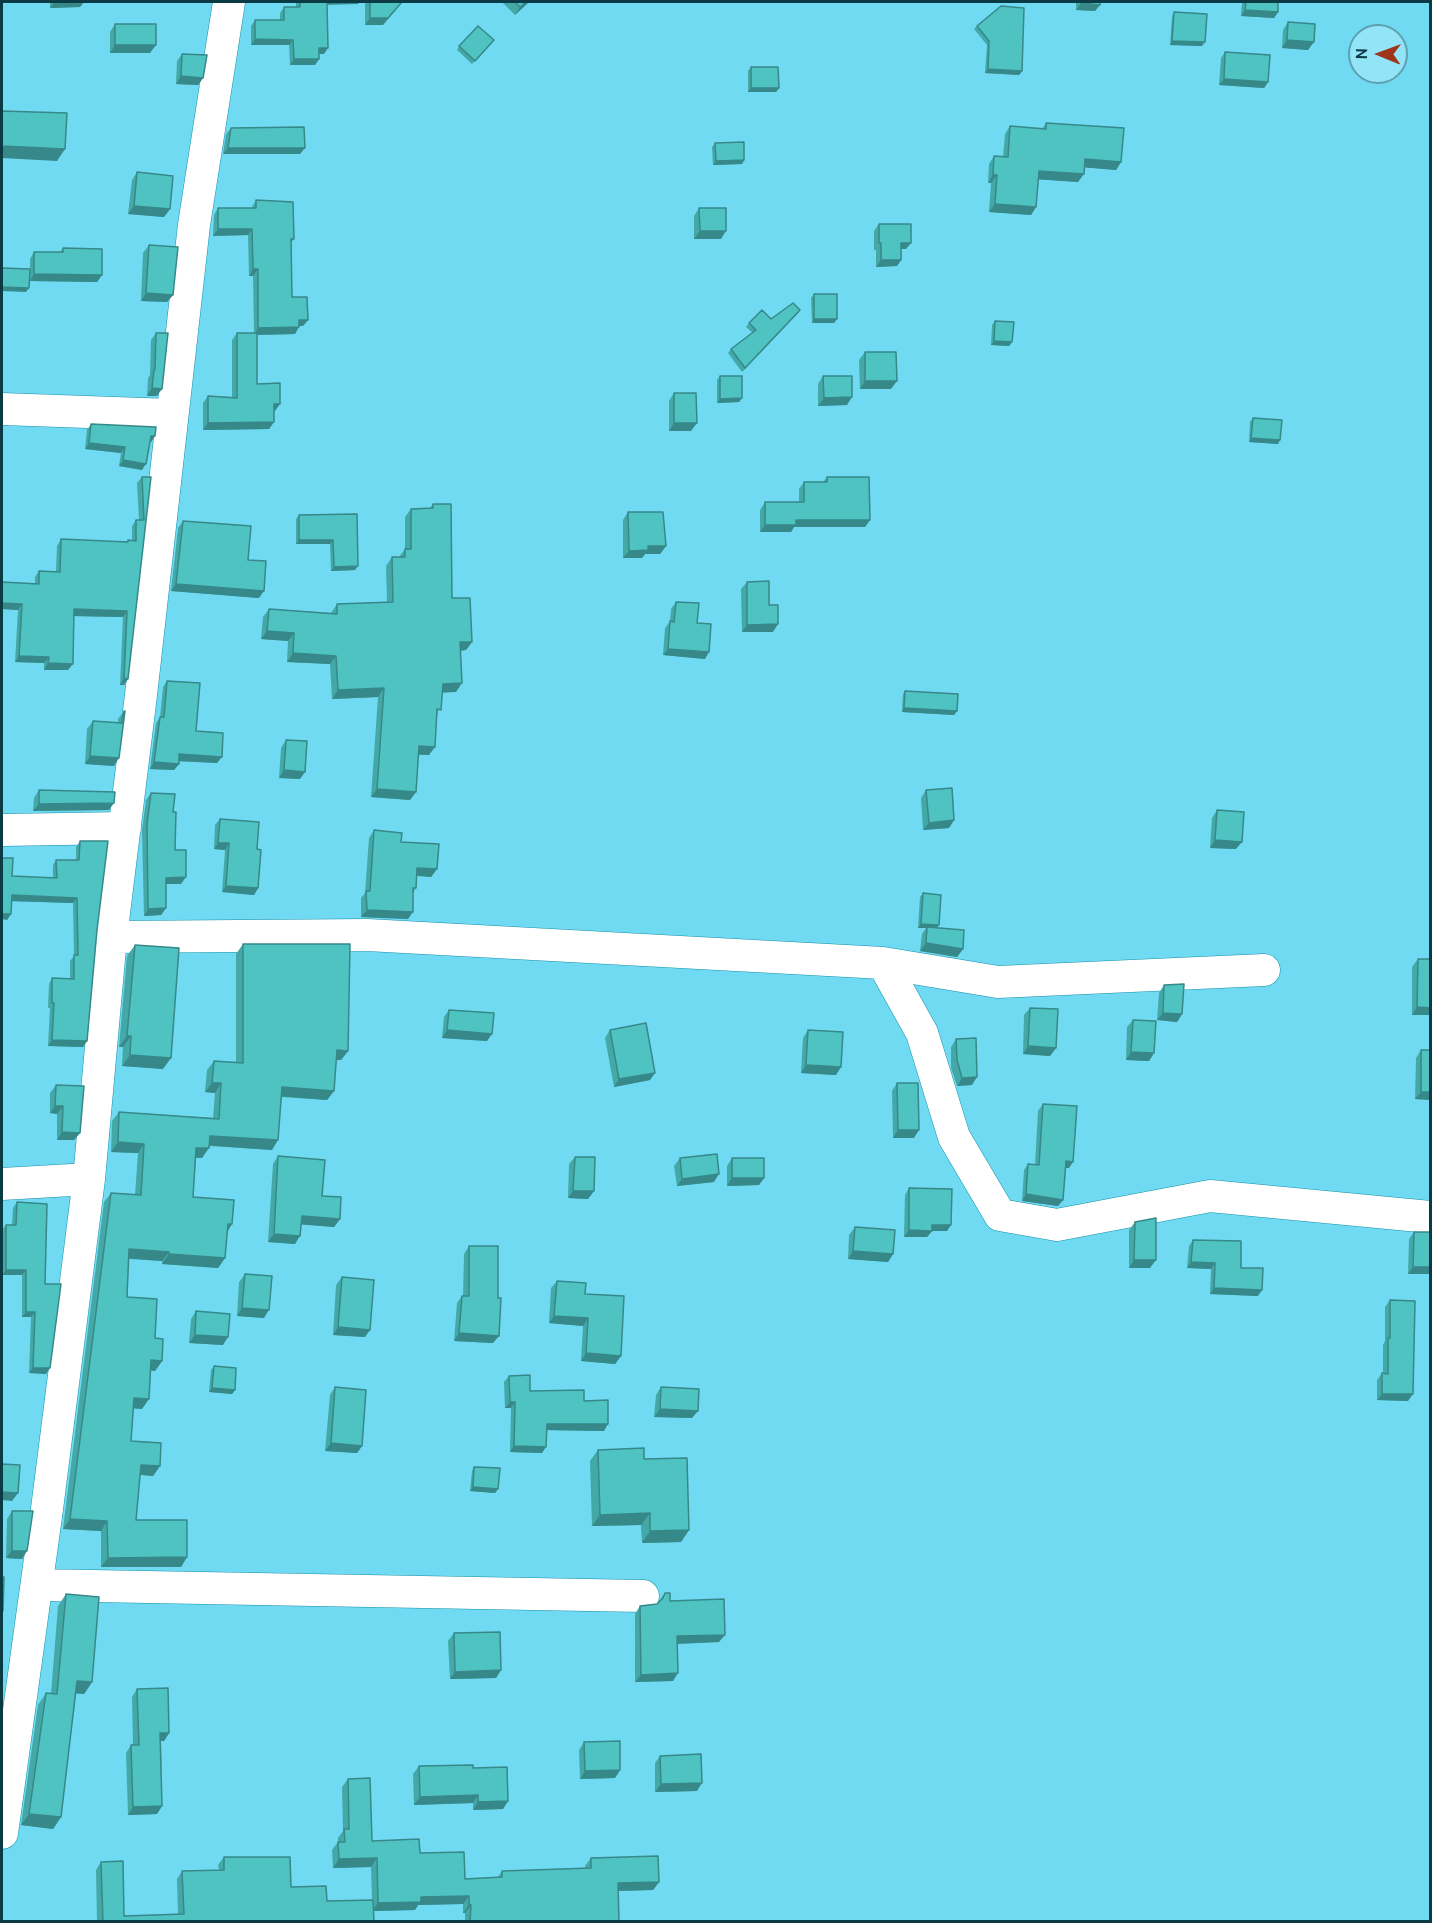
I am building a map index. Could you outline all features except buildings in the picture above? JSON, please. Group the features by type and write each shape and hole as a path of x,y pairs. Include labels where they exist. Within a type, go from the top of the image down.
{"street":[{"path":"2,1833 37,1585 89,1179 111,937 194,225 229,2"},
{"path":"2,409 172,415"},
{"path":"2,830 125,828"},
{"path":"111,937 367,935 883,963 998,982 1264,970"},
{"path":"883,963 922,1033 954,1137 999,1215 1056,1225 1210,1196 1431,1217"},
{"path":"2,1184 89,1179"},
{"path":"37,1585 643,1596"}]}
